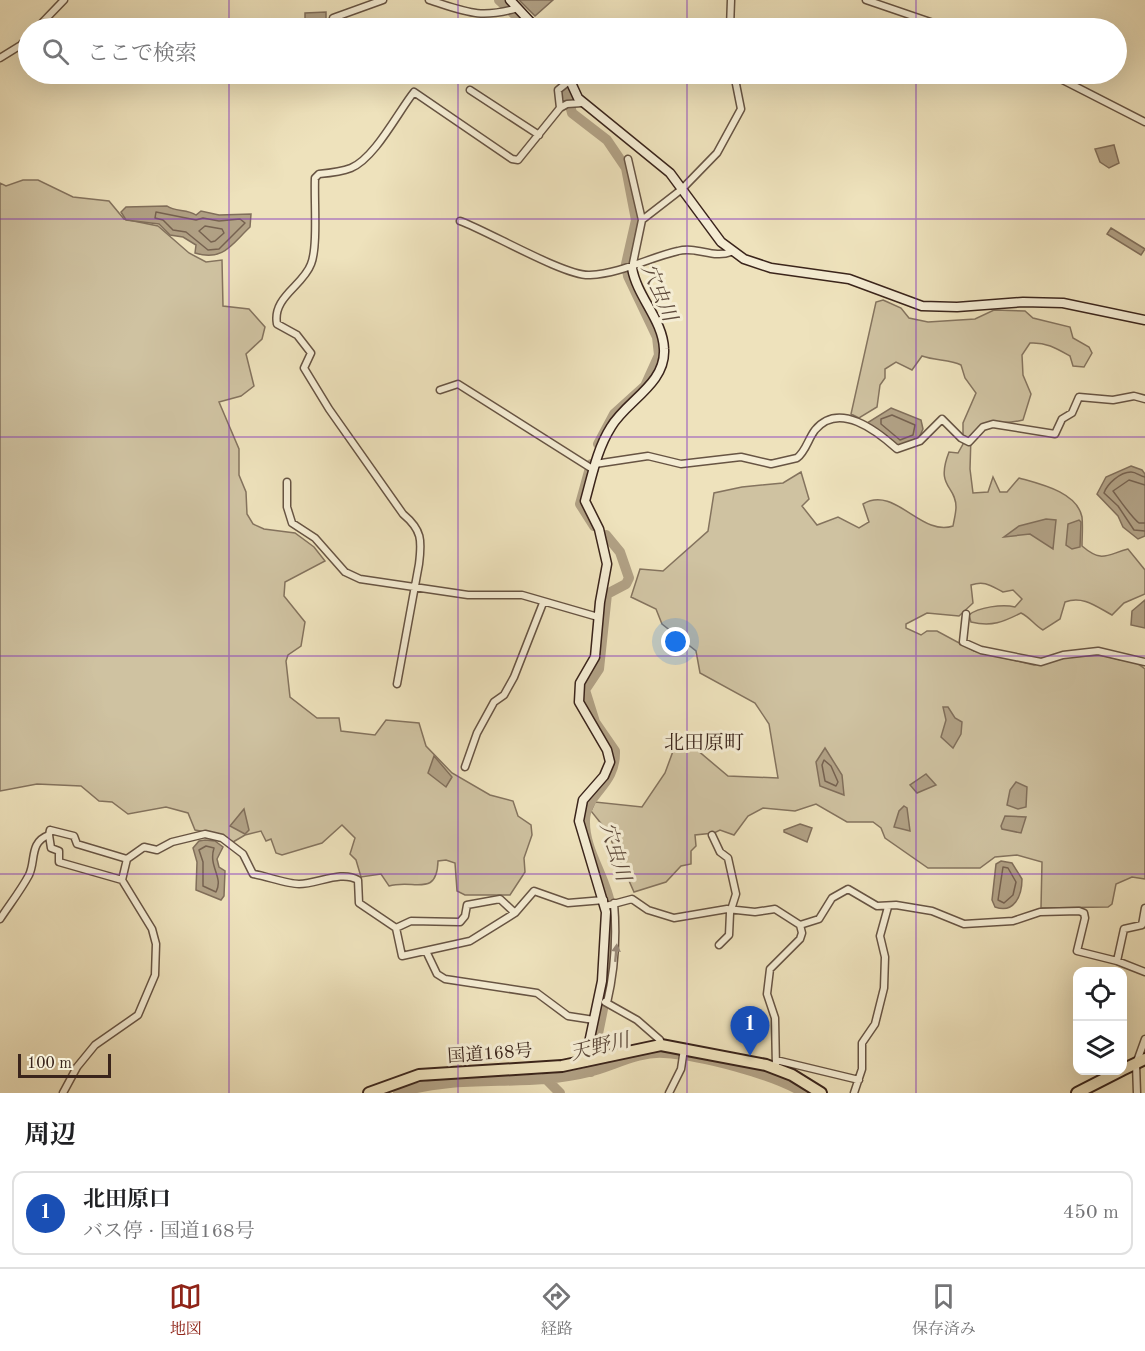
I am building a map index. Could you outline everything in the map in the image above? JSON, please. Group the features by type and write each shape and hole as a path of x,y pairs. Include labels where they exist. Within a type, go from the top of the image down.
{"highway":[{"name":"国道168号","path":"369,1093 419,1075 562,1066 661,1045 776,1064 820,1093"},
{"path":"1077,1093 1112,1075"}],"street":[{"path":"47,18 64,0"},
{"path":"333,18 383,0"},
{"path":"429,0 480,15 494,15 518,8"},
{"path":"510,0 527,18"},
{"path":"730,18 731,0"},
{"path":"866,0 919,18"},
{"path":"0,58 18,47"},
{"path":"560,108 558,90 563,84"},
{"path":"572,84 583,103 670,173 712,231 731,252 771,268 849,279 922,306 957,307 1023,302 1063,303 1145,320"},
{"path":"642,220 682,189 717,153 738,118 741,102 736,84"},
{"path":"1071,84 1145,122"},
{"path":"470,90 539,135"},
{"path":"397,684 421,545 417,525 403,514 329,409 304,368 311,353 297,335 277,324 276,316 281,302 311,264 315,178 319,174 353,167 361,162 414,92 512,159 518,160 560,108 576,102 583,103"},
{"path":"585,1062 594,1020 603,1001 608,903 579,821 583,800 604,776 610,762 607,750 579,702 580,683 595,657 598,617 607,564 599,529 585,501 595,467 613,422 647,390 664,359 663,339 635,283 632,268 642,220 628,159"},
{"path":"460,221 574,272 587,275 632,268 679,251 693,250 720,256 731,252"},
{"path":"440,390 458,384 595,467 648,456 681,464 741,457 771,464 797,458 813,432 833,418 844,418 862,425 880,434 897,449 920,441 942,419 961,438 969,442 983,428 993,424 1055,434 1062,419 1072,413 1079,397 1113,400 1134,396 1145,399"},
{"path":"287,482 287,507 292,523 315,538 345,572 360,579 468,595 522,595 543,603 598,617"},
{"path":"465,767 477,733 494,702 504,695 514,677 543,603"},
{"path":"966,614 963,642 981,650 1041,662 1063,655 1098,651 1145,662"},
{"path":"63,1093 77,1067 95,1045 138,1015 155,975 156,944 152,929 122,880 59,862 60,851 51,848 50,830 74,836 77,844 127,859"},
{"path":"122,880 127,859 144,847 157,850 172,842 205,834 222,838 243,854 253,874 270,876 297,884 341,876 355,878 358,880 356,888 359,903 396,928 402,956 470,941 515,913 534,891 568,903 608,903 632,899 648,909 679,918 731,909 754,912 775,909 800,925 802,933 800,939 770,969 767,994 775,1017 776,1064 859,1080"},
{"path":"0,919 30,874 34,850 44,837 49,835"},
{"path":"712,835 720,852 728,858 736,894 731,909 729,935 720,945"},
{"path":"800,925 819,919 832,898 848,889 877,906 888,907 896,904 932,911 964,924 1013,921 1040,912 1079,911 1085,918 1077,951 1117,961 1145,972"},
{"path":"396,928 411,921 460,922 465,916 467,905 500,899 515,913"},
{"path":"854,1093 859,1080 862,1043 876,1024 884,988 885,957 880,936 888,907"},
{"path":"1117,961 1124,929 1142,925 1145,908"},
{"path":"426,951 437,974 445,979 537,993 568,1016 594,1020"},
{"path":"603,1001 637,1020 660,1040 661,1045"},
{"path":"1137,1093 1145,1039"},
{"path":"669,1093 681,1069 684,1049"}],"shaded area":[{"path":"23,180 38,180 73,197 109,201 124,219 158,226 189,253 206,262 222,260 223,306 249,309 265,327 262,339 246,354 254,386 241,396 219,402 239,449 239,475 246,492 247,514 253,524 264,529 295,533 314,547 325,561 285,582 284,596 305,622 301,646 288,655 286,661 290,697 317,718 339,718 341,731 375,735 386,720 419,723 426,746 452,773 490,795 513,801 518,816 531,825 532,835 524,858 525,872 510,895 465,895 457,891 455,863 446,860 438,861 437,872 433,880 422,885 389,886 381,874 361,877 356,860 350,854 355,838 342,825 322,843 282,855 276,853 271,839 266,841 261,831 245,835 233,842 222,835 195,830 188,813 166,807 128,814 112,802 99,801 81,786 37,784 0,791 0,183 6,186"},
{"path":"883,300 901,308 909,318 928,322 975,319 994,310 1025,311 1033,318 1070,327 1073,338 1089,347 1092,353 1084,367 1073,366 1070,356 1060,350 1030,343 1022,355 1023,375 1031,394 1023,420 990,424 971,436 970,469 973,493 988,492 993,477 1000,492 1007,492 1019,478 1047,486 1065,495 1079,508 1082,517 1082,546 1100,556 1128,549 1145,570 1145,594 1124,603 1112,615 1084,601 1065,602 1060,619 1043,630 1021,613 997,623 971,622 969,615 973,612 991,607 1015,607 1022,599 1013,590 1003,592 988,584 980,583 971,585 973,603 959,616 927,613 906,624 906,628 921,635 927,631 937,631 974,651 1034,665 1069,657 1101,655 1121,660 1131,659 1145,669 1145,879 1132,877 1116,884 1112,904 1108,907 1041,908 1042,862 1017,855 995,857 980,868 928,868 885,838 881,828 873,822 847,822 816,804 795,811 763,808 748,816 734,835 720,830 695,835 696,846 691,851 691,864 681,866 666,882 634,892 607,831 591,811 595,802 642,807 665,773 676,743 697,750 728,776 778,778 769,724 755,703 700,673 696,651 662,624 656,609 631,597 640,569 663,571 708,531 714,493 742,487 783,483 801,472 809,499 802,506 817,525 838,517 859,528 869,522 863,504 875,500 886,501 897,506 930,525 953,526 955,500 945,479 945,464 949,452 958,453 963,444 963,423 976,393 965,378 961,365 922,356 912,370 896,362 885,369 885,378 880,385 877,407 859,418 851,414 876,302"}],"water":[{"path":"519,0 553,0 535,16"},
{"path":"326,12 326,18 305,18 305,13"},
{"path":"1114,145 1119,163 1109,168 1100,162 1095,149"},
{"path":"167,206 196,215 201,211 219,215 251,214 250,227 226,250 213,255 205,255 195,253 196,245 183,237 170,235 159,224 126,220 121,212 126,207"},
{"path":"1111,228 1145,249 1141,255 1107,234"},
{"path":"891,408 921,420 923,429 918,440 898,447 867,423"},
{"path":"1131,466 1142,470 1145,474 1145,536 1138,539 1123,527 1118,516 1097,494 1106,477"},
{"path":"1046,519 1056,520 1053,549 1030,534 1004,537 1019,526"},
{"path":"1079,520 1081,522 1080,547 1072,549 1066,545 1068,524"},
{"path":"1145,600 1145,628 1131,625 1132,611"},
{"path":"943,707 948,707 955,718 962,722 961,734 953,748 941,737 946,720"},
{"path":"825,748 842,775 844,795 820,786 816,762"},
{"path":"434,756 452,777 446,787 428,773"},
{"path":"926,774 936,785 917,793 910,785"},
{"path":"1016,782 1027,787 1026,807 1018,809 1007,805 1010,790"},
{"path":"904,806 907,808 910,831 894,827 899,811"},
{"path":"244,809 249,830 245,834 230,826"},
{"path":"1005,816 1026,817 1021,833 1002,829"},
{"path":"800,824 812,828 807,842 784,832"},
{"path":"199,841 215,841 223,847 217,859 219,867 225,871 224,896 221,900 196,890 197,862 193,848"},
{"path":"1001,861 1012,863 1022,879 1016,902 1002,909 995,907 992,900 996,864"}],"waterway":[{"name":"穴虫川","path":"499,0 518,18"},
{"name":"穴虫川","path":"565,84 572,113 607,140 626,168 636,220 626,264 628,276 657,337 659,355 645,386 614,414 598,444"},
{"name":"穴虫川","path":"591,464 580,504 594,526"},
{"name":"穴虫川","path":"591,1072 610,970 612,929 609,897 588,843 585,820 590,802 611,773 615,751 595,722 585,690 599,669 607,594 626,584 629,578 620,552 606,535"},
{"name":"天野川","path":"398,1093 445,1084 565,1077 655,1053 697,1057 736,1067 775,1079 804,1093"},
{"path":"545,1078 560,1093"}],"place":[{"name":"北田原口","path":"750,1056"}],"district":[{"name":"北田原町","path":"704,744"}]}
